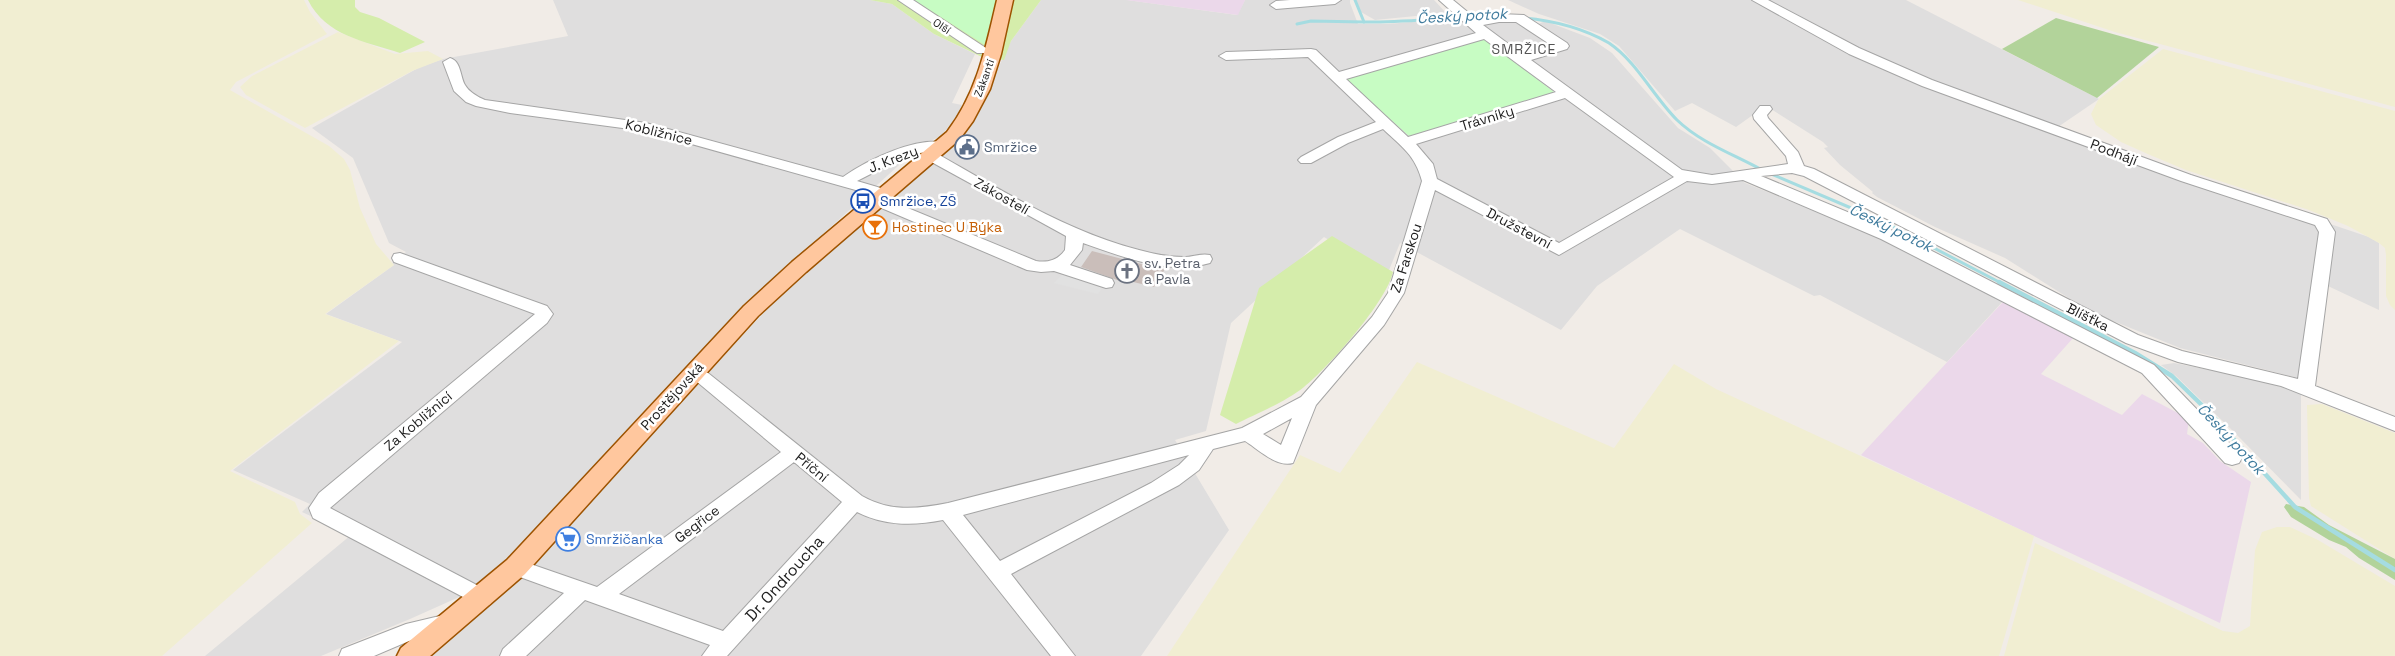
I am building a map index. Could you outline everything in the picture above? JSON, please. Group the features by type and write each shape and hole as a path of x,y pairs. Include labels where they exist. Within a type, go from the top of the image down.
{"main road":[{"name":"Zákantí","path":"937,151 964,123 985,81 1004,0"},
{"name":"Prostějovská","path":"411,656 482,598 516,567 693,373 770,294 937,151"}],"street":[{"name":"Olší","path":"904,0 982,50"},
{"path":"1276,5 1335,0"},
{"path":"1445,0 1457,12 1566,93 1671,170 1684,176"},
{"name":"Podhájí","path":"1758,0 1854,51 1918,79 2186,178 2321,222 2327,232 2306,388"},
{"path":"1470,21 1519,18 1562,46 1521,59"},
{"path":"1336,77 1486,34"},
{"path":"1226,56 1311,53 1407,142 1425,164 1430,181"},
{"name":"Kobližnice","path":"450,62 459,88 471,99 510,109 646,127 846,182 882,197"},
{"name":"Trávníky","path":"1407,142 1566,93"},
{"path":"1765,109 1760,115 1761,119 1794,155 1797,168"},
{"path":"1306,160 1343,140 1386,123"},
{"name":"J. Krezy","path":"846,182 874,165 920,149 937,151"},
{"name":"Zákostelí","path":"937,151 1000,196 1074,234 1107,248 1176,262 1193,263 1204,258"},
{"name":"Blíšťka","path":"1684,176 1716,181 1773,169 1797,168 1821,177 2132,339 2178,356 2266,376 2306,388 2395,424"},
{"name":"Blíšťka","path":"1752,174 1887,235 2148,369 2232,458"},
{"name":"Družstevní","path":"1430,181 1559,250 1676,183 1684,176"},
{"name":"Za Farskou","path":"1248,433 1308,402 1378,321 1396,293 1430,181"},
{"path":"882,197 1033,266 1041,268 1058,266 1106,283"},
{"path":"1058,266 1073,250 1076,243 1074,234"},
{"name":"Za Kobližnicí","path":"400,258 542,310 544,314 326,498 319,508 320,512 482,598"},
{"name":"Příční","path":"693,373 702,376 855,501 868,510 892,516 922,516 948,512 1248,433"},
{"path":"1248,433 1286,458 1308,402"},
{"path":"997,572 1183,473 1202,454 1205,444"},
{"name":"Gegřice","path":"511,656 590,594 794,452"},
{"name":"Dr. Ondroucha","path":"720,649 855,501"},
{"path":"948,512 1064,656"},
{"path":"516,567 590,594 720,649"},
{"path":"350,656 406,633 451,623"}],"shaded area":[{"path":"0,0 304,0 310,12 327,34 236,82 230,90 329,146 344,159 350,170 360,208 376,244 394,265 325,314 399,341 230,471 295,502 300,514 312,523 162,656 0,656"},
{"path":"553,0 870,0 892,4 934,34 975,54 952,103 962,105 954,120 941,136 920,146 746,304 486,585 321,656 205,656 351,535 302,512 310,504 233,470 402,342 326,314 394,265 392,263 406,252 389,243 353,158 312,128 418,68 443,59 568,36"},
{"path":"1041,0 1127,0 1237,15 1245,0 1350,0 1358,24 1388,24 1458,18 1468,26 1510,18 1532,27 1545,21 1590,38 1612,53 1678,128 1710,148 1745,183 1885,239 2005,299 1947,362 1820,295 1814,296 1680,229 1597,286 1561,330 1400,243 1387,275 1324,237 1231,323 1206,431 1175,440 1229,530 1141,656 426,656 535,561 792,282 938,158 970,127 1011,41"},
{"path":"1126,0 1245,0 1238,15"},
{"path":"1355,0 1434,0 1446,13 1375,20 1361,12"},
{"path":"1508,0 1906,0 2099,99 2052,131 2369,237 2379,243 2379,310 2313,279 2302,379 2180,348 2091,312 2005,258 1935,227 1877,197 1840,165 1824,148 1828,147 1823,142 1771,109 1764,107 1736,127 1692,103 1675,111 1619,46 1600,34 1539,14"},
{"path":"2018,0 2395,0 2395,107 2115,32"},
{"path":"338,32 395,54 428,51 443,59 412,71 305,128 246,95 240,87 252,76"},
{"path":"2163,49 2395,111 2395,310 2390,305 2386,296 2386,255 2385,248 2379,243 2348,226 2309,210 2186,170 2150,155 2121,142 2096,125 2091,114 2098,100"},
{"path":"1066,270 1105,284 1098,294 1054,283"},
{"path":"2003,302 2074,337 2041,374 2122,415 2142,394 2189,419 2187,434 2203,443 2220,461 2251,482 2220,623 1861,455"},
{"path":"1417,362 1614,448 1674,364 1716,389 2034,536 1999,656 1167,656 1300,455 1340,473"},
{"path":"2174,363 2261,380 2301,394 2301,500 2176,376 2161,365"},
{"path":"2322,404 2395,433 2395,559 2311,506 2309,498 2307,405"},
{"path":"2277,527 2290,527 2318,540 2395,586 2395,656 2004,656 2035,543 2223,631 2238,633 2250,626 2255,550 2262,532"}],"green space":[{"path":"308,0 355,0 355,7 360,12 379,18 425,42 400,53 347,36 325,22"},
{"path":"870,0 1041,0 1011,41 1004,60 984,58 934,34 892,4"},
{"path":"914,0 1000,0 990,46 985,45"},
{"path":"2056,18 2159,47 2097,98 2002,49"},
{"path":"1484,39 1554,92 1409,136 1344,78"},
{"path":"1332,236 1393,272 1380,300 1341,350 1304,387 1271,407 1236,424 1220,415 1259,288"},
{"path":"2286,504 2304,507 2329,525 2395,559 2395,580 2359,558 2346,547 2329,540 2291,517 2284,507"}],"building":[{"name":"sv. Petra a Pavla","path":"1092,251 1165,269 1154,287 1121,279 1120,281 1081,267"}],"waterway":[{"name":"Český potok","path":"1355,0 1364,22"},
{"name":"Český potok","path":"1364,22 1489,17 1520,18 1551,22 1580,30 1609,43 1619,51 1636,69 1668,111 1686,128 1707,142 1762,170"},
{"path":"1297,24 1311,21 1364,22"},
{"name":"Český potok","path":"1769,173 1884,222 2001,283"},
{"name":"Český potok","path":"1999,282 2135,353 2172,376 2209,412 2295,507 2395,570"}],"place":[{"name":"Smržice","path":"967,147"},
{"name":"Smržice, ZŠ","path":"863,201"},
{"name":"Hostinec U Býka","path":"875,227"},
{"name":"sv. Petra a Pavla","path":"1127,271"},
{"name":"Smržičanka","path":"568,539"}],"district":[{"name":"SMRŽICE","path":"1524,49"}]}
